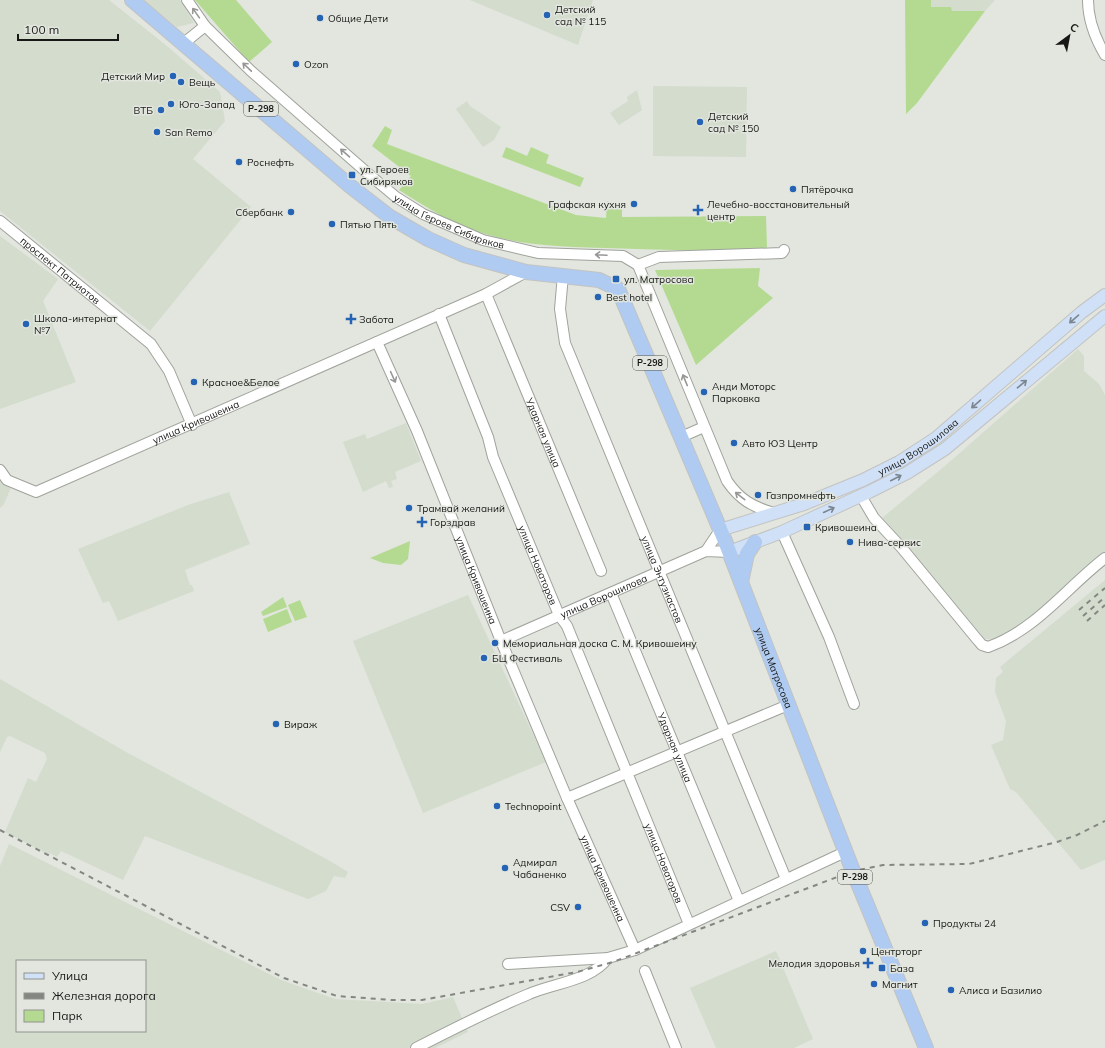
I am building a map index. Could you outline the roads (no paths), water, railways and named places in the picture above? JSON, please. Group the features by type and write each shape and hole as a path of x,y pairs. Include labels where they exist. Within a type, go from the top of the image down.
{"highway":[{"name":"Р-298","path":"132,0 350,186 390,217 428,239 464,255 526,272 563,275"},
{"name":"улица Матросова","path":"563,275 599,280 618,289 729,552 845,852 926,1048"},
{"path":"740,582 747,554 755,542"}],"main road":[{"name":"улица Ворошилова","path":"720,530 804,504 863,480 899,462 936,438 1082,312 1105,295"},
{"name":"улица Ворошилова","path":"729,552 782,532 907,473 945,449 1105,316"}],"street":[{"name":"улица Героев Сибиряков","path":"187,0 205,26 251,71 396,197 423,214 483,240 538,253 623,256 638,265"},
{"path":"1088,0 1088,12 1097,42 1105,55"},
{"path":"184,43 205,26"},
{"name":"проспект Патриотов","path":"0,221 58,270 138,332 151,344 169,371 192,425"},
{"path":"774,513 755,508 734,492 704,427 638,265 659,257 776,253 784,250"},
{"name":"улица Кривошеина","path":"0,470 7,480 36,492 192,425 486,294 526,272"},
{"name":"улица Энтузиастов","path":"563,275 560,309 565,343 786,879"},
{"name":"Ударная улица","path":"486,294 601,571"},
{"name":"улица Новаторов","path":"439,314 488,437 493,457 559,615 568,626 689,924"},
{"name":"улица Кривошеина","path":"377,342 438,480 501,641 567,798 635,950"},
{"path":"681,437 704,427"},
{"path":"861,496 874,518 901,547 982,645 988,647 1027,627 1105,558"},
{"path":"706,551 720,530"},
{"path":"782,532 829,637 854,704"},
{"name":"улица Ворошилова","path":"501,641 706,551 729,552"},
{"name":"Ударная улица","path":"611,593 739,901"},
{"path":"567,798 788,705"},
{"path":"508,964 608,958 635,950 845,852"},
{"path":"416,1048 529,993 589,973 602,965 608,958"},
{"path":"645,971 676,1048"}],"railway":[{"path":"1079,610 1105,588"},
{"path":"1083,616 1105,597"},
{"path":"1087,621 1105,605"},
{"path":"0,830 284,978 337,996 392,1000 422,1000 577,972 613,962 853,871 883,865 969,864 1057,842 1077,835 1105,821"}],"place":[{"name":"Детский сад № 115","path":"547,15"},
{"name":"Общие Дети","path":"320,18"},
{"name":"Ozon","path":"296,64"},
{"name":"Детский Мир","path":"173,76"},
{"name":"Вещь","path":"181,82"},
{"name":"Юго-Запад","path":"171,104"},
{"name":"ВТБ","path":"161,110"},
{"name":"Детский сад № 150","path":"700,122"},
{"name":"San Remo","path":"157,132"},
{"name":"Роснефть","path":"239,162"},
{"name":"ул. Героев Сибиряков","path":"352,175"},
{"name":"Пятёрочка","path":"793,189"},
{"name":"Графская кухня","path":"634,204"},
{"name":"Лечебно-восстановительный центр","path":"698,210"},
{"name":"Сбербанк","path":"291,212"},
{"name":"Пятью Пять","path":"332,224"},
{"name":"ул. Матросова","path":"616,279"},
{"name":"Best hotel","path":"598,297"},
{"name":"Забота","path":"351,319"},
{"name":"Школа-интернат №7","path":"26,324"},
{"name":"Красное&Белое","path":"194,382"},
{"name":"Анди Моторс Парковка","path":"704,392"},
{"name":"Авто ЮЗ Центр","path":"734,443"},
{"name":"Газпромнефть","path":"758,495"},
{"name":"Трамвай желаний","path":"409,508"},
{"name":"Горздрав","path":"422,522"},
{"name":"Кривошеина","path":"807,527"},
{"name":"Нива-сервис","path":"850,542"},
{"name":"Мемориальная доска С. М. Кривошеину","path":"495,643"},
{"name":"БЦ Фестиваль","path":"484,658"},
{"name":"Вираж","path":"276,724"},
{"name":"Technopoint","path":"497,806"},
{"name":"Адмирал Чабаненко","path":"505,868"},
{"name":"CSV","path":"578,907"},
{"name":"Продукты 24","path":"925,923"},
{"name":"Центрторг","path":"863,951"},
{"name":"Мелодия здоровья","path":"868,963"},
{"name":"База","path":"882,968"},
{"name":"Магнит","path":"874,984"},
{"name":"Алиса и Базилио","path":"951,990"}]}
